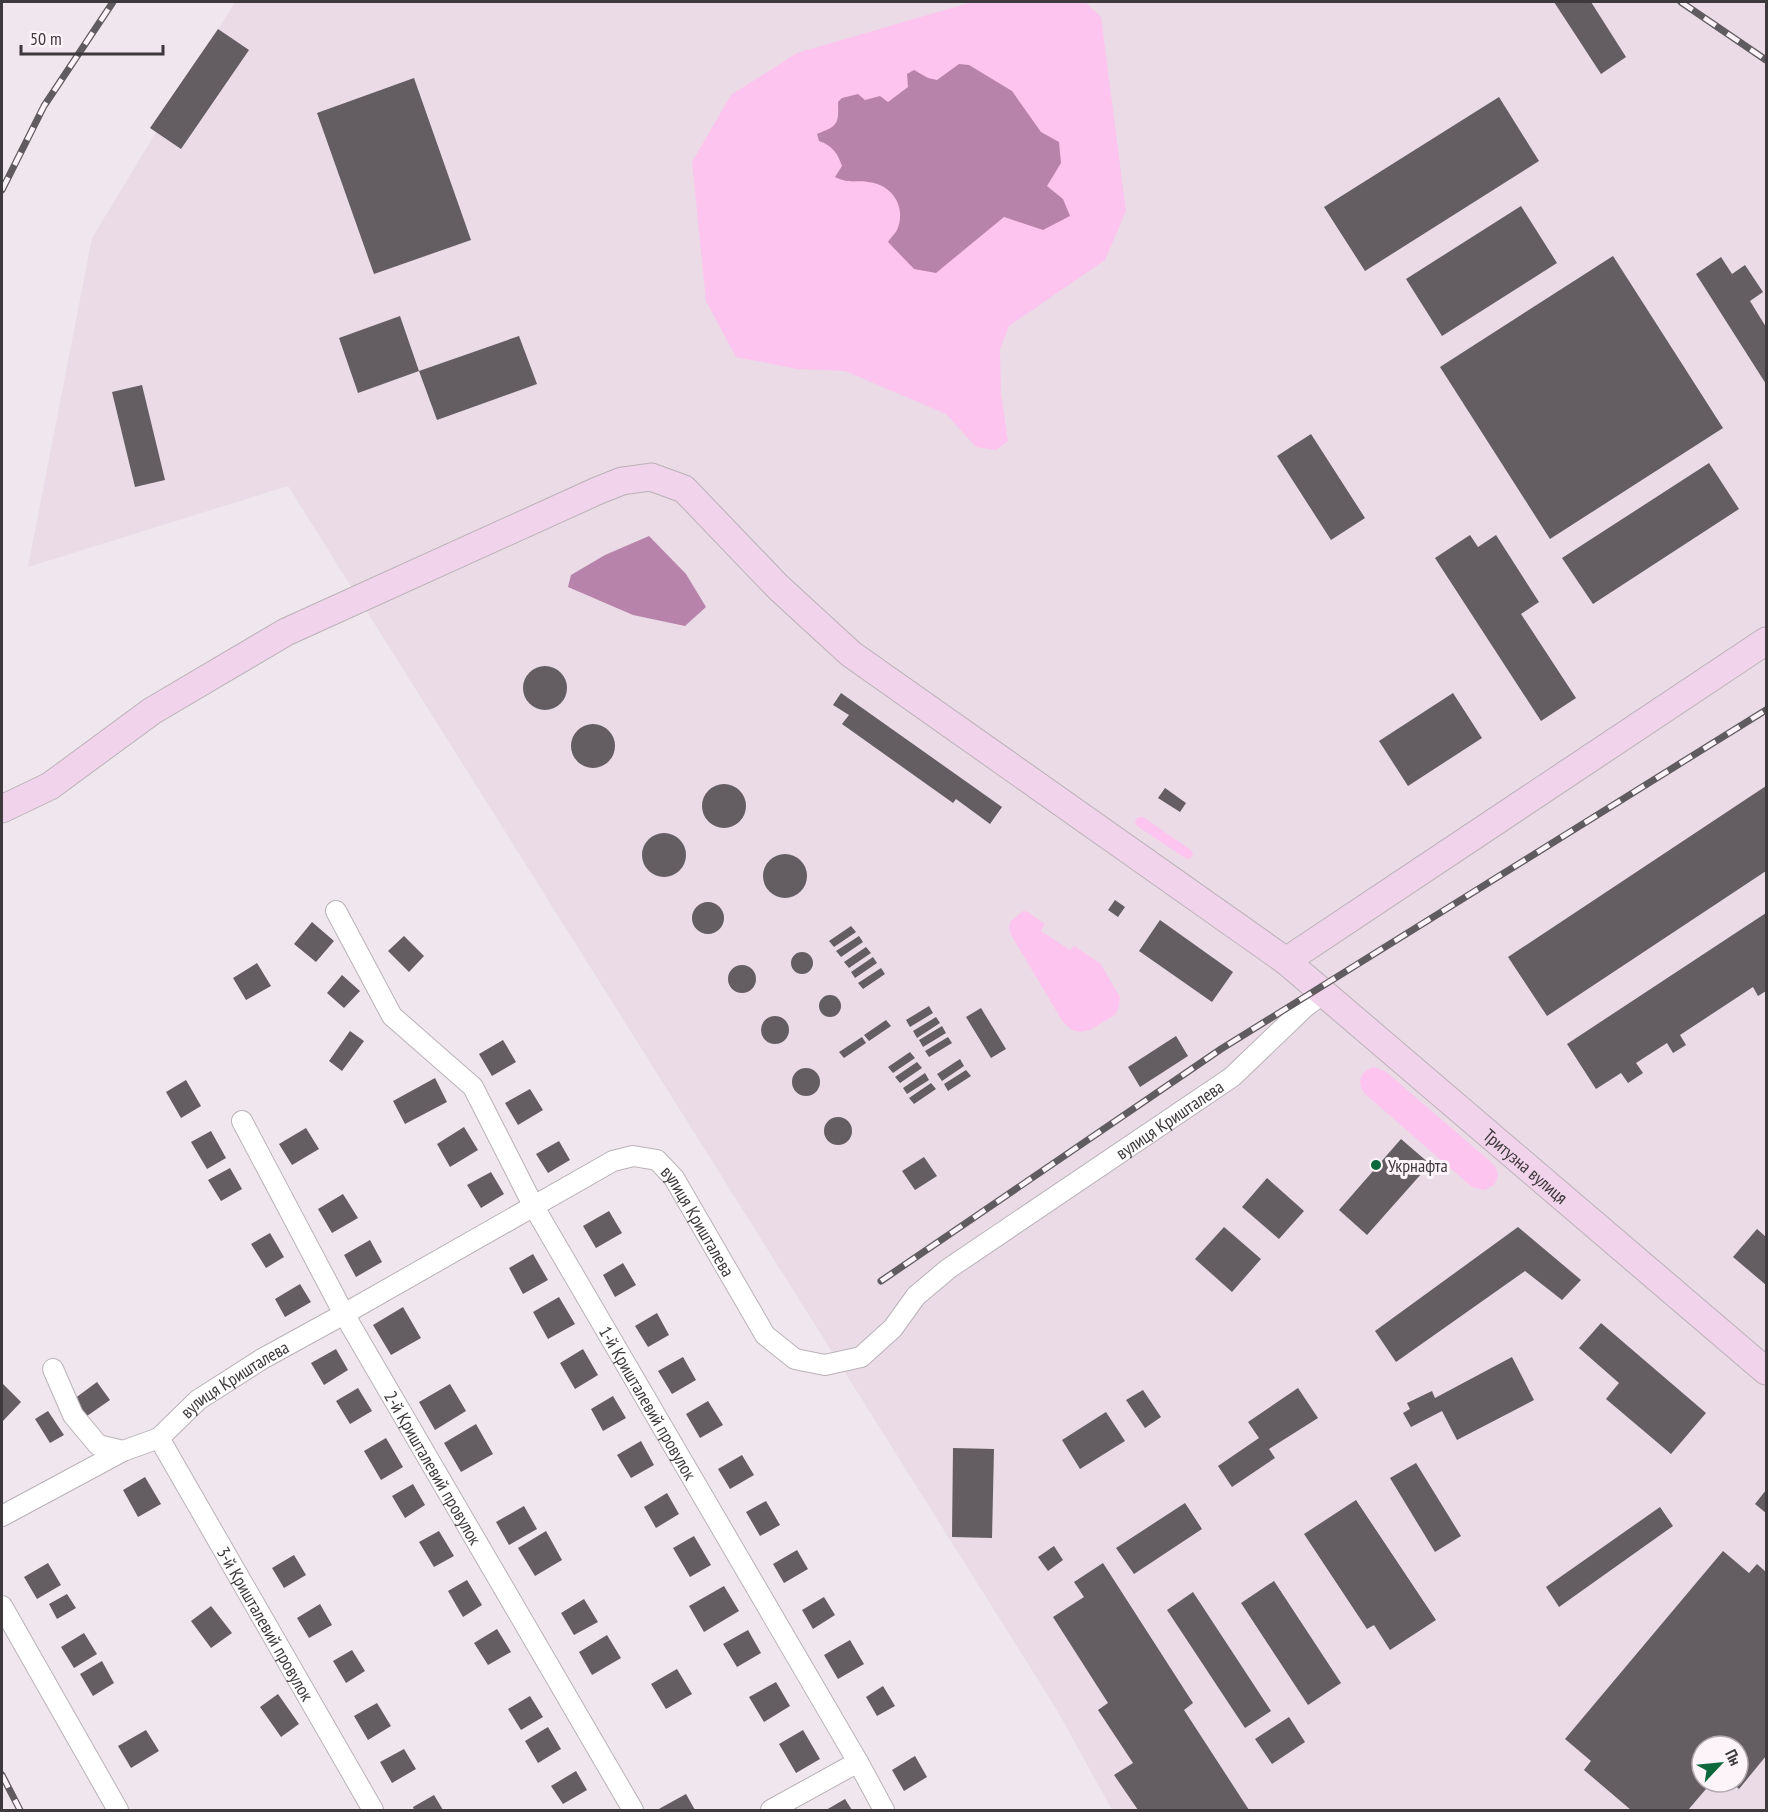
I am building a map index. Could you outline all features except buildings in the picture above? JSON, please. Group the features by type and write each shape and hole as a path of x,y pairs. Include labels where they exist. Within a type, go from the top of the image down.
{"street":[{"name":"Тритузна вулиця","path":"2,809 50,786 152,711 286,632 597,491 622,481 651,477 684,489 778,588 851,654 1286,961 1767,1371"},
{"path":"1286,961 1767,641"},
{"name":"1-й Кришталевий провулок","path":"336,911 392,1016 473,1087 534,1207 884,1810"},
{"name":"вулиця Кришталева","path":"2,1516 123,1451 159,1438 198,1400 262,1359 613,1161 633,1156 657,1160 674,1178 765,1335 795,1359 825,1365 861,1357 893,1328 916,1296 948,1269 1232,1077 1305,1007 1324,993"},
{"name":"2-й Кришталевий провулок","path":"242,1122 344,1314 633,1810"},
{"path":"53,1369 73,1415 98,1445 123,1451"},
{"name":"3-й Кришталевий провулок","path":"159,1438 373,1810"},
{"path":"2,1606 118,1810"},
{"path":"771,1810 858,1762"}],"shaded area":[{"path":"235,2 1766,2 1766,1810 1112,1810 1057,1710 288,486 28,567 92,238"},
{"path":"972,2 1085,2 1101,17 1126,211 1105,260 1009,326 1000,349 1001,393 1008,441 996,450 976,447 946,414 845,371 797,369 736,357 706,301 692,162 731,95 797,53"},
{"path":"959,64 969,65 1012,91 1041,132 1059,142 1061,163 1047,186 1063,199 1070,216 1043,230 1004,217 936,273 914,269 888,242 897,230 900,221 899,205 890,192 877,184 848,181 835,177 842,166 831,148 819,141 817,134 835,124 838,116 838,102 842,98 858,94 865,100 880,96 888,102 908,87 907,74 914,70 937,80"},
{"path":"649,536 686,574 706,607 685,626 633,615 568,587 571,575 605,555"},
{"path":"1139,817 1143,817 1191,850 1192,857 1185,858 1137,826 1135,822"},
{"path":"1023,911 1045,924 1041,931 1070,950 1074,946 1100,963 1120,997 1115,1015 1090,1030 1080,1032 1072,1030 1063,1022 1011,935 1009,927 1011,921"},
{"path":"1374,1067 1385,1071 1492,1163 1498,1174 1494,1185 1484,1190 1472,1187 1365,1094 1360,1082 1361,1078 1365,1071"}],"railway":[{"path":"2,190 44,106 113,2"},
{"path":"1681,2 1766,60"},
{"path":"881,1281 1221,1049 1766,710"},
{"path":"2,1775 20,1810"}],"place":[{"name":"Укрнафта","path":"1376,1165"}]}
